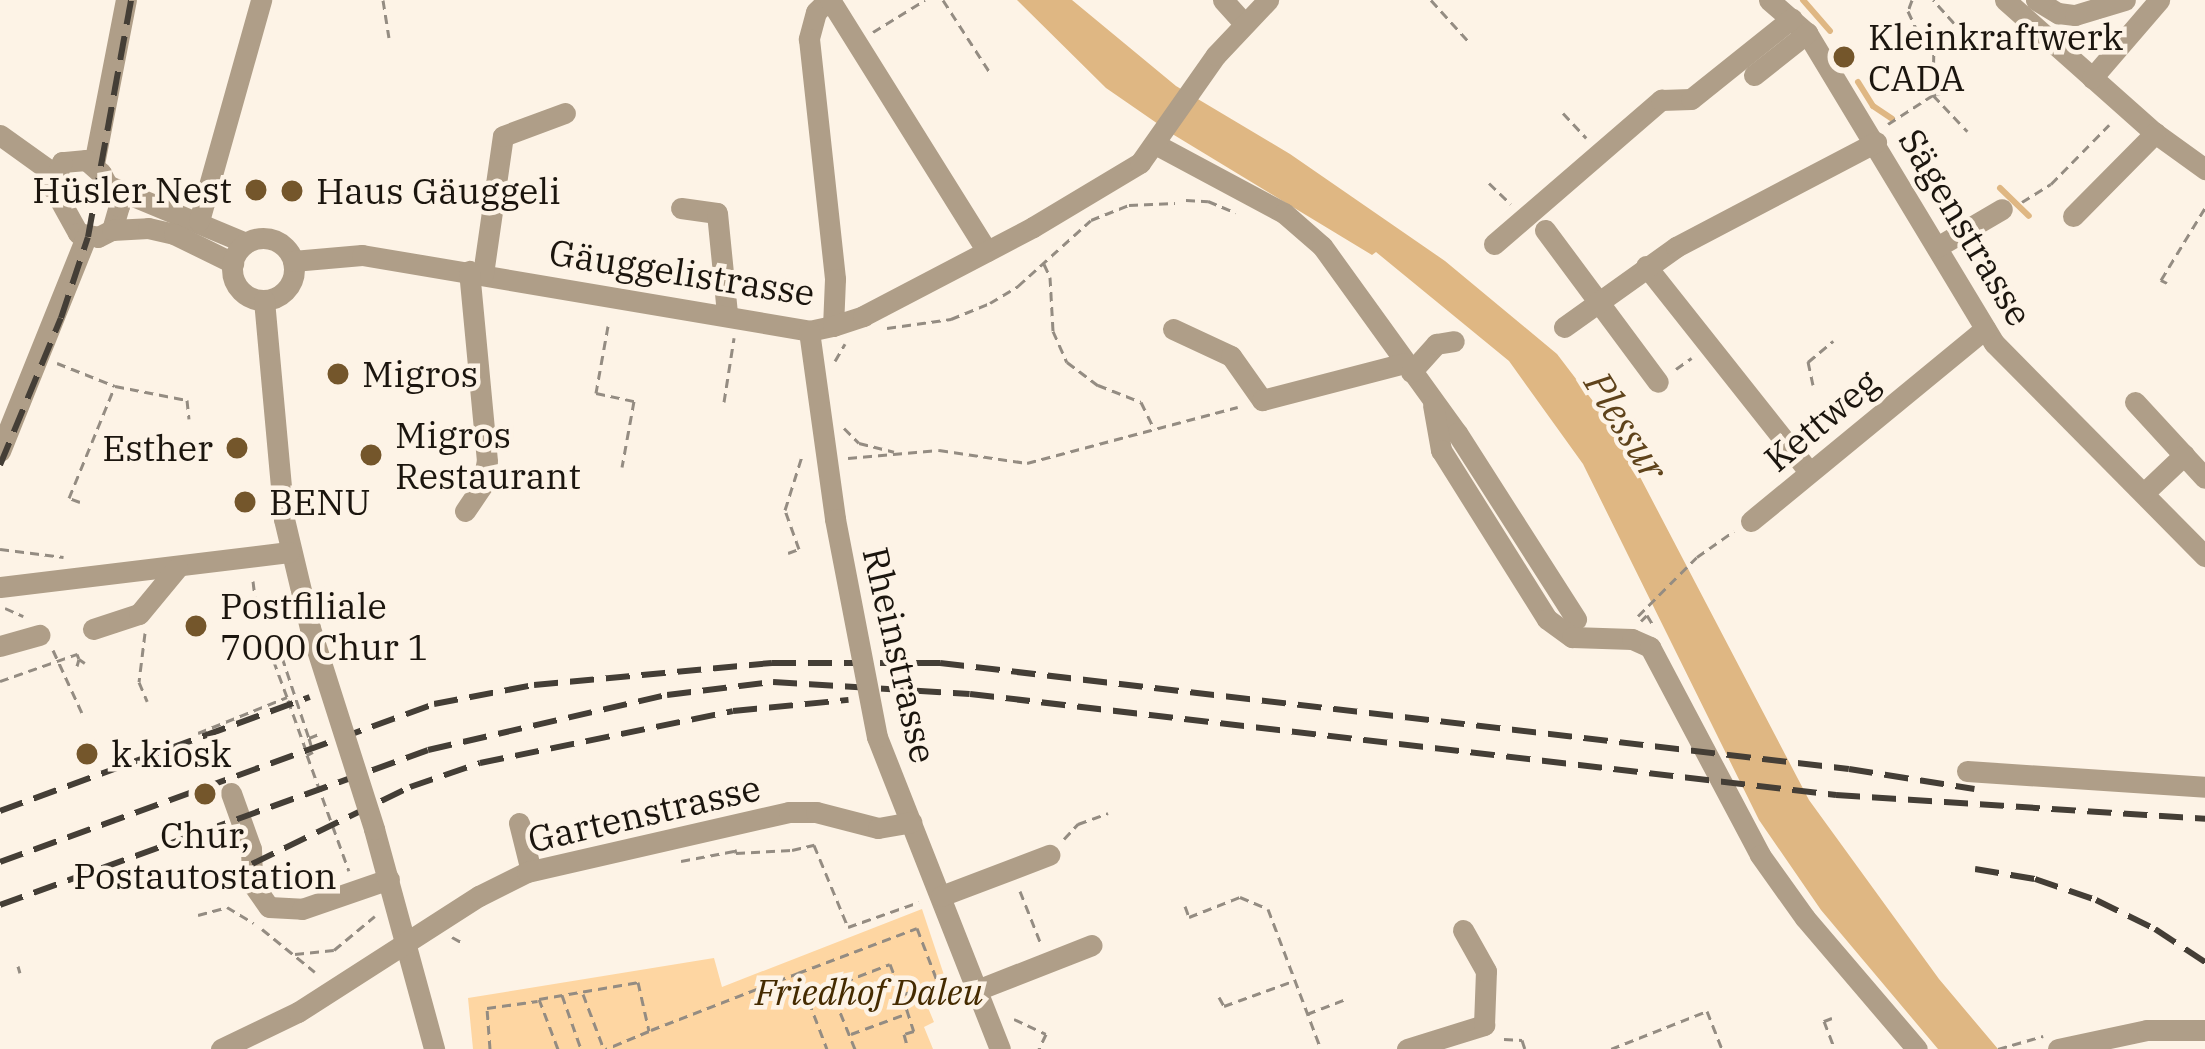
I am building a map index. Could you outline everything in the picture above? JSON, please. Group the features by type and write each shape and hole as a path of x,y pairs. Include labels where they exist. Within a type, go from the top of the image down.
{"street":[{"path":"112,230 119,206 94,164 126,0"},
{"path":"199,221 261,0"},
{"path":"842,332 809,39 816,12 829,0 986,251"},
{"path":"1222,0 1243,22"},
{"name":"Gäuggelistrasse","path":"293,262 347,254 731,321 842,332 863,316 1107,185 1160,140 1243,22 1268,0"},
{"name":"Sägenstrasse","path":"1769,0 1800,25 1874,139 1984,329 2030,383 2205,556"},
{"path":"2006,0 2156,133 2205,169"},
{"path":"2036,0 2058,13 2075,15 2125,0"},
{"path":"2092,78 2159,0"},
{"path":"1754,75 1800,25"},
{"path":"1494,244 1660,100 1691,99 1800,25"},
{"path":"465,511 482,486 487,453 476,273 502,136 565,113"},
{"path":"2073,216 2156,133"},
{"path":"0,135 53,173"},
{"path":"1564,328 1646,266 1874,139"},
{"path":"1160,140 1298,222 1335,261 1457,433 1576,619"},
{"path":"94,164 68,160 53,173 53,193 73,228 86,237 148,228 174,234 233,263"},
{"path":"109,186 246,243"},
{"path":"1936,247 2011,206"},
{"path":"681,208 717,213 731,321"},
{"path":"1545,230 1658,382"},
{"path":"0,451 86,237"},
{"path":"257,239 280,243 293,262 291,283 264,300 236,284 233,263 246,243 257,239"},
{"path":"1646,266 1809,472"},
{"path":"264,300 289,552 408,944 434,1049"},
{"path":"1173,329 1231,356 1262,400 1408,367 1436,344 1454,341"},
{"name":"Kettweg","path":"1751,521 1984,329"},
{"name":"Rheinstrasse","path":"809,332 835,519 877,737 911,822 934,898 1000,1049"},
{"path":"2135,401 2205,478"},
{"path":"1433,405 1441,450 1547,619 1572,637 1632,639 1649,647 1760,855 1918,1049"},
{"path":"465,471 487,453"},
{"path":"2145,492 2184,454"},
{"path":"0,587 289,552"},
{"path":"92,629 139,614 177,568"},
{"path":"0,646 39,634"},
{"path":"1967,771 2205,787"},
{"path":"231,794 251,848 252,883 269,907 302,909 389,879"},
{"name":"Gartenstrasse","path":"221,1049 298,1012 479,896 531,871 788,812 816,812 878,828 911,822"},
{"path":"519,823 531,871"},
{"path":"934,898 1049,855"},
{"path":"1407,1049 1484,1025 1486,971 1462,929"},
{"path":"977,990 1092,945"},
{"path":"2054,1042 2147,1030 2205,1030"}],"path":[{"path":"383,0 389,38"},
{"path":"857,43 925,0"},
{"path":"943,0 989,70"},
{"path":"1431,0 1468,41"},
{"path":"1912,0 1909,19 1934,40"},
{"path":"1933,0 1950,13 1954,28 1948,37 1934,40"},
{"path":"966,35 975,29"},
{"path":"1934,40 1933,95 1967,131"},
{"path":"1874,139 1933,95 1963,87"},
{"path":"1562,113 1600,153"},
{"path":"2011,206 2050,184 2114,119"},
{"path":"1489,182 1525,218"},
{"path":"1186,200 1208,201 1242,216"},
{"path":"877,329 925,325 971,311 1018,286 1091,220 1129,205 1174,203"},
{"path":"2168,283 2162,280 2205,208"},
{"path":"1043,263 1050,277 1052,331 1067,362 1098,386 1141,402 1154,430"},
{"path":"724,402 731,321"},
{"path":"608,326 596,393 634,401 622,467"},
{"path":"830,374 842,332"},
{"path":"1813,385 1808,362 1833,341"},
{"path":"40,356 115,386 187,400 189,418"},
{"path":"80,502 69,498 115,386"},
{"path":"838,460 894,452 959,451 1027,463 1262,400"},
{"path":"843,427 859,442 894,452"},
{"path":"788,554 799,549 785,510 805,448"},
{"name":"Kettweg","path":"1634,619 1696,557 1751,521"},
{"path":"0,549 72,556"},
{"path":"251,576 257,614"},
{"path":"139,614 148,642 139,682 147,701"},
{"path":"270,651 348,871"},
{"path":"0,681 77,654 86,663"},
{"path":"274,660 282,657 314,752 307,754"},
{"path":"77,666 79,659"},
{"path":"62,660 82,713"},
{"path":"198,733 287,697"},
{"path":"309,738 320,734"},
{"path":"1049,855 1078,824 1108,813"},
{"path":"610,818 615,830"},
{"path":"733,838 736,851"},
{"path":"681,861 814,845 848,927 934,898"},
{"path":"1011,869 1048,962"},
{"path":"1185,906 1189,917 1240,898 1268,909 1321,1049"},
{"path":"198,915 232,908 310,967"},
{"path":"296,953 334,950 376,915"},
{"path":"582,992 605,1049 917,928 938,982 902,995"},
{"path":"855,1049 830,987 890,964 914,1031 904,1034 908,1049"},
{"path":"797,974 827,1049"},
{"path":"1219,997 1224,1006 1294,980"},
{"path":"490,1049 488,1008 638,982 649,1031"},
{"path":"562,995 581,1049"},
{"path":"539,1000 558,1049"},
{"path":"1307,1014 1344,1000"},
{"path":"1602,1049 1707,1011 1722,1049"},
{"path":"849,1035 908,1013"},
{"path":"1009,1017 1049,1033 1039,1049"},
{"path":"1832,1018 1824,1021 1835,1049"},
{"path":"1484,1025 1505,1040 1522,1040 1526,1049"},
{"path":"1998,1049 2054,1042"}],"green space":[{"name":"Friedhof Daleu","path":"922,909 950,993 926,1003 934,1022 924,1027 933,1049 473,1049 468,998 714,958 722,987"}],"shaded area":[{"path":"1017,0 1072,0 1176,86 1290,154 1445,261 1557,354 1602,413 1639,475 1809,800 1939,979 1998,1049 1938,1049 1821,910 1759,820 1583,464 1509,361 1376,252 1372,255 1174,135 1106,88"}],"waterway":[{"path":"1803,0 1830,31"},
{"path":"1858,82 1873,106 1892,119"},
{"path":"2000,188 2029,216"}],"railway":[{"path":"0,465 61,318 88,237 131,0"},
{"path":"0,862 434,704 534,685 772,663 940,663 1849,769 1974,789"},
{"path":"0,905 428,750 667,695 773,682 970,694 1836,795 2205,819"},
{"path":"0,811 310,697"},
{"path":"252,864 410,787 480,763 733,711 848,700"},
{"path":"1975,869 2035,879 2096,900 2155,929 2205,962"}],"place":[{"name":"Kleinkraftwerk CADA","path":"1844,57"},
{"name":"Hüsler Nest","path":"256,190"},
{"name":"Haus Gäuggeli","path":"292,191"},
{"name":"Migros","path":"338,374"},
{"name":"Esther","path":"237,448"},
{"name":"Migros Restaurant","path":"371,455"},
{"name":"BENU","path":"245,502"},
{"name":"Postfiliale 7000 Chur 1","path":"196,626"},
{"name":"k kiosk","path":"87,754"},
{"name":"Chur, Postautostation","path":"205,794"}],"water label":[{"name":"Plessur","path":"1626,426"}]}
